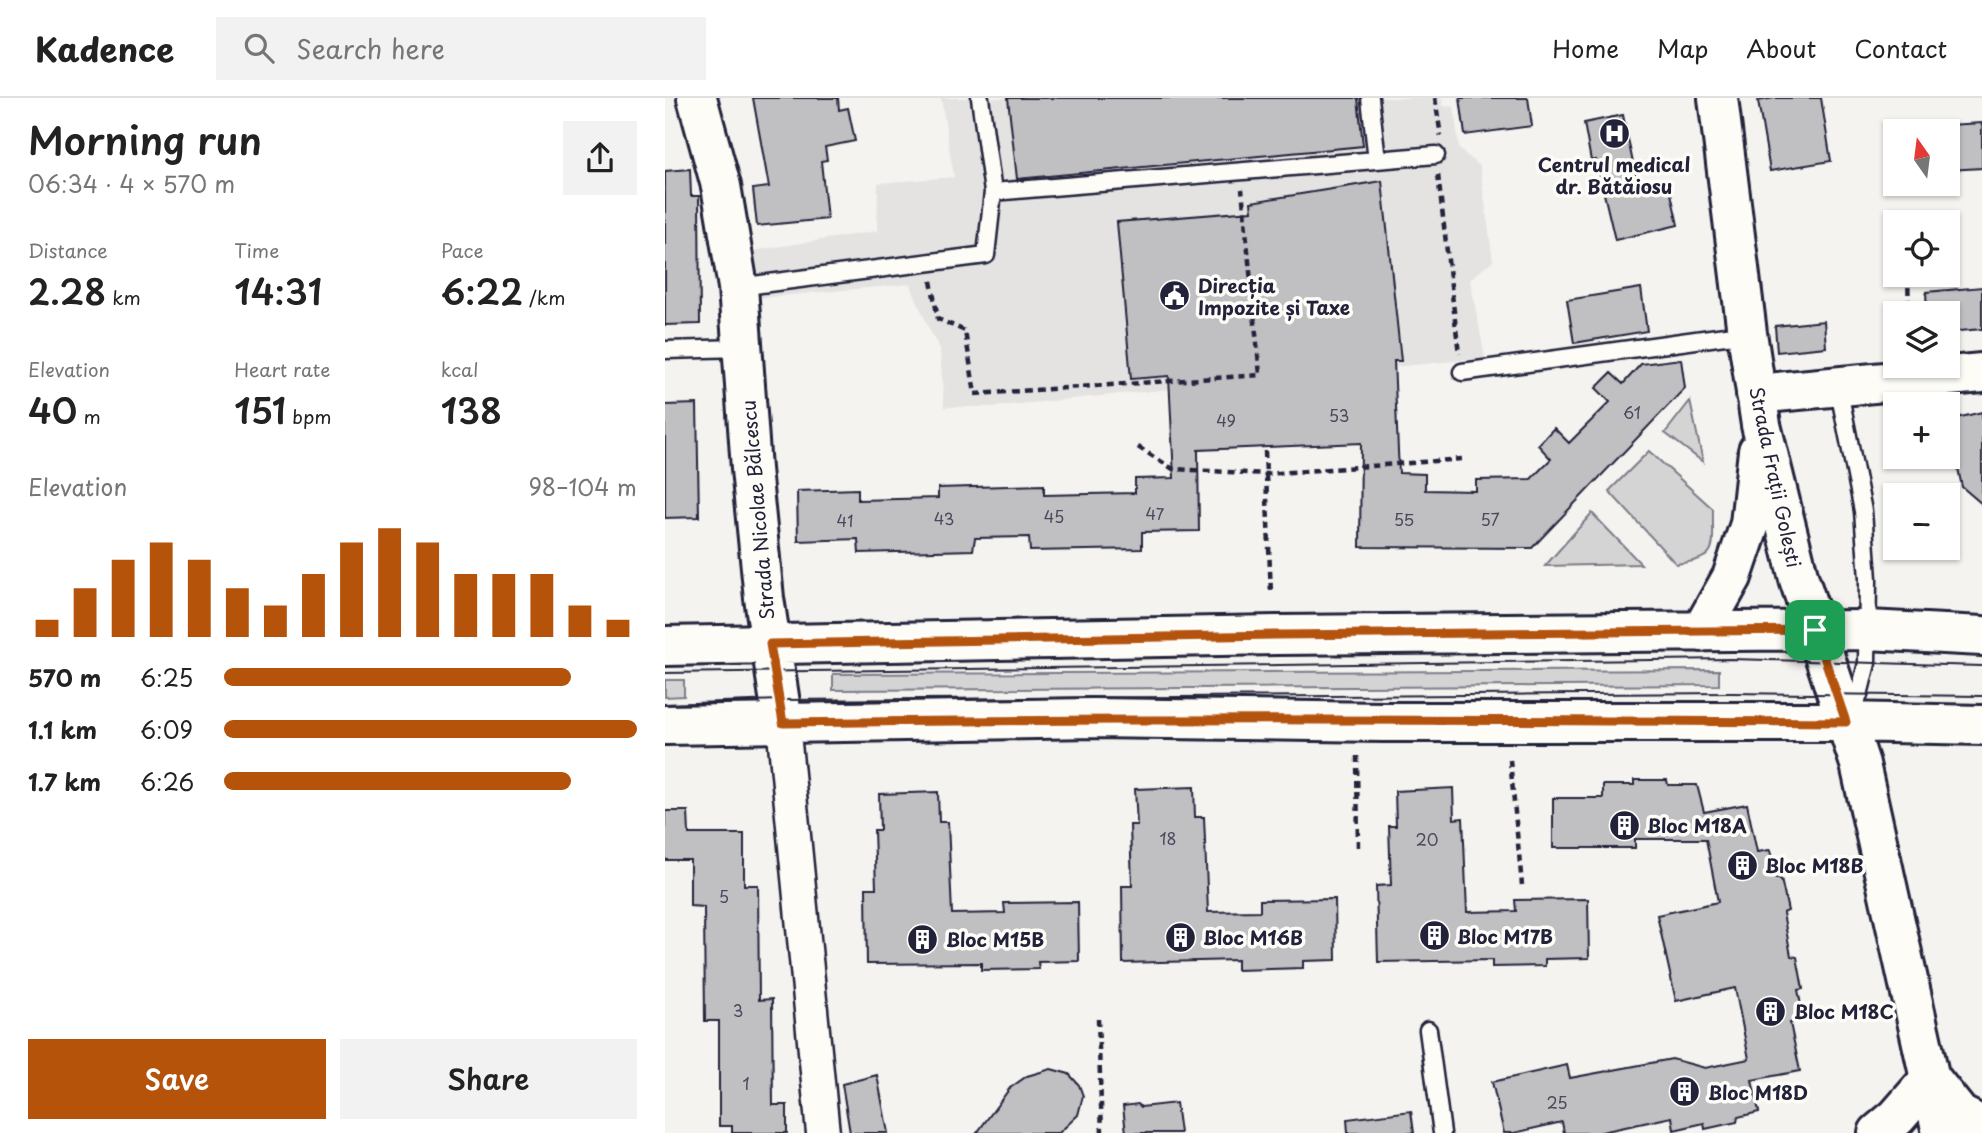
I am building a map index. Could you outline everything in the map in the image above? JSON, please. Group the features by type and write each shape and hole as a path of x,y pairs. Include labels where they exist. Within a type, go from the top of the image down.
{"main road":[{"name":"Strada Nicolae Bălcescu","path":"697,98 721,186 738,287 751,470 770,644 783,723"},
{"name":"Strada Frații Golești","path":"1718,98 1759,409 1799,579 1860,764 1942,1133"},
{"path":"1701,632 1731,577 1750,524 1759,409 1838,386 1982,373"},
{"path":"665,646 1277,635 1815,630 1982,636"},
{"path":"665,725 1092,719 1982,725"},
{"path":"1878,1133 1898,1117 1931,1079 1960,1115 1982,1126"}],"street":[{"name":"Strada Nicolae Bălcescu","path":"783,723 823,1133"}],"lane":[{"path":"738,287 986,255 993,192 981,98"},
{"path":"1370,98 1377,160"},
{"path":"993,192 1436,155"},
{"path":"1462,372 1747,333"},
{"path":"665,350 743,348"},
{"path":"1838,386 1863,511 1868,579 1867,663 1859,695 1846,722"},
{"path":"1428,1030 1442,1133"}],"path":[{"path":"1435,98 1441,136 1436,155 1462,372"},
{"path":"928,263 938,319 965,331 975,394 1261,375 1240,171"},
{"path":"1138,447 1173,469 1266,474 1462,459"},
{"path":"1265,451 1271,594"},
{"path":"1357,756 1359,852"},
{"path":"1510,760 1522,885"},
{"path":"1098,1019 1102,1133"}],"shaded area":[{"path":"941,98 1442,98 1443,106 1454,107 1459,149 1480,166 1493,261 1470,279 1485,358 991,407 944,407 940,349 910,284 759,298 751,251 877,231 878,183 954,177"},
{"path":"1690,401 1703,462 1665,433"},
{"path":"1649,451 1713,509 1713,542 1707,555 1701,559 1676,564 1609,491"},
{"path":"1592,513 1641,564 1545,566"},
{"path":"1719,670 1719,685 833,690 833,674"},
{"path":"665,680 684,680 684,696 665,697"}],"building":[{"path":"753,98 838,98 839,110 848,108 855,141 825,147 827,160 821,161 827,219 757,226 753,189 769,187"},
{"path":"1008,98 1358,98 1363,146 1017,179"},
{"path":"1460,98 1528,98 1532,126 1465,135"},
{"path":"1774,98 1821,98 1831,161 1770,171 1758,101"},
{"path":"1623,115 1638,187 1668,180 1678,225 1615,240 1596,160 1591,161 1584,123"},
{"path":"1982,123 1982,168 1960,169 1960,124"},
{"path":"690,169 691,196 699,196 700,324 665,325 665,171"},
{"path":"1382,181 1401,361 1394,361 1399,473 1425,474 1425,490 1476,491 1476,480 1531,479 1551,459 1538,445 1554,428 1569,443 1610,402 1596,388 1611,373 1623,384 1641,364 1681,359 1685,388 1532,548 1360,547 1361,443 1198,450 1199,531 1142,532 1142,549 1030,551 1029,537 975,538 973,550 859,553 858,539 798,541 797,491 858,489 858,500 938,498 938,488 1044,485 1044,495 1135,493 1135,479 1174,478 1169,376 1131,379 1117,222 1252,211 1251,202"},
{"path":"1982,287 1982,329 1960,331 1960,301 1926,301 1926,292"},
{"path":"1641,288 1647,331 1574,343 1567,300"},
{"path":"1824,321 1826,347 1777,352 1775,326"},
{"path":"697,404 699,517 665,518 665,405"},
{"path":"1982,412 1982,504 1962,487 1958,469 1960,417"},
{"path":"1634,780 1667,780 1668,785 1697,785 1704,812 1747,804 1757,852 1770,850 1776,879 1781,879 1788,911 1783,913 1791,956 1797,957 1803,989 1798,990 1804,1020 1790,1023 1800,1071 1752,1080 1759,1112 1738,1117 1737,1122 1705,1129 1704,1123 1674,1130 1672,1117 1597,1133 1564,1133 1562,1122 1504,1133 1492,1082 1567,1065 1570,1078 1672,1059 1705,1068 1749,1059 1735,988 1676,1001 1657,915 1718,902 1706,839 1635,839 1635,848 1553,848 1553,798 1603,798 1603,785 1634,785"},
{"path":"1194,787 1195,817 1204,817 1208,912 1260,911 1260,900 1335,899 1336,960 1303,961 1303,968 1237,970 1237,960 1123,963 1122,886 1132,886 1130,825 1137,825 1135,789"},
{"path":"1453,788 1454,819 1463,818 1467,912 1516,911 1515,900 1588,899 1589,958 1545,959 1545,966 1492,967 1492,960 1378,962 1376,886 1391,885 1389,826 1396,826 1395,791"},
{"path":"938,792 939,822 948,822 952,914 1005,913 1004,903 1078,902 1079,961 1038,962 1039,969 981,970 981,963 867,964 866,888 876,888 874,830 880,830 879,794"},
{"path":"665,811 688,811 689,834 744,834 744,885 758,885 759,1000 772,999 773,1105 787,1105 787,1133 732,1133 732,1126 719,1126 719,1021 705,1021 704,907 690,906 690,860 665,860"},
{"path":"1051,1069 1069,1074 1079,1085 1083,1096 1078,1115 1059,1133 977,1133 1010,1088 1027,1076"},
{"path":"877,1075 888,1133 850,1133 842,1084"},
{"path":"1176,1103 1180,1133 1126,1133 1123,1106"},
{"path":"1411,1111 1414,1133 1348,1133 1347,1119"}],"tram line":[{"path":"665,673 1730,659 1982,666"},
{"path":"665,704 779,700 1731,693 1982,696"}],"place":[{"name":"Centrul medical dr. Bătăiosu","path":"1614,133"},
{"name":"Direcția Impozite și Taxe","path":"1175,296"},
{"name":"Bloc M18A","path":"1624,825"},
{"name":"Bloc M18B","path":"1742,865"},
{"name":"Bloc M17B","path":"1434,936"},
{"name":"Bloc M16B","path":"1180,937"},
{"name":"Bloc M15B","path":"923,939"},
{"name":"Bloc M18C","path":"1771,1011"},
{"name":"Bloc M18D","path":"1685,1092"}],"route":[{"path":"1815,630 1846,722 1092,719 783,723 770,644 1277,635 1815,630"}]}
